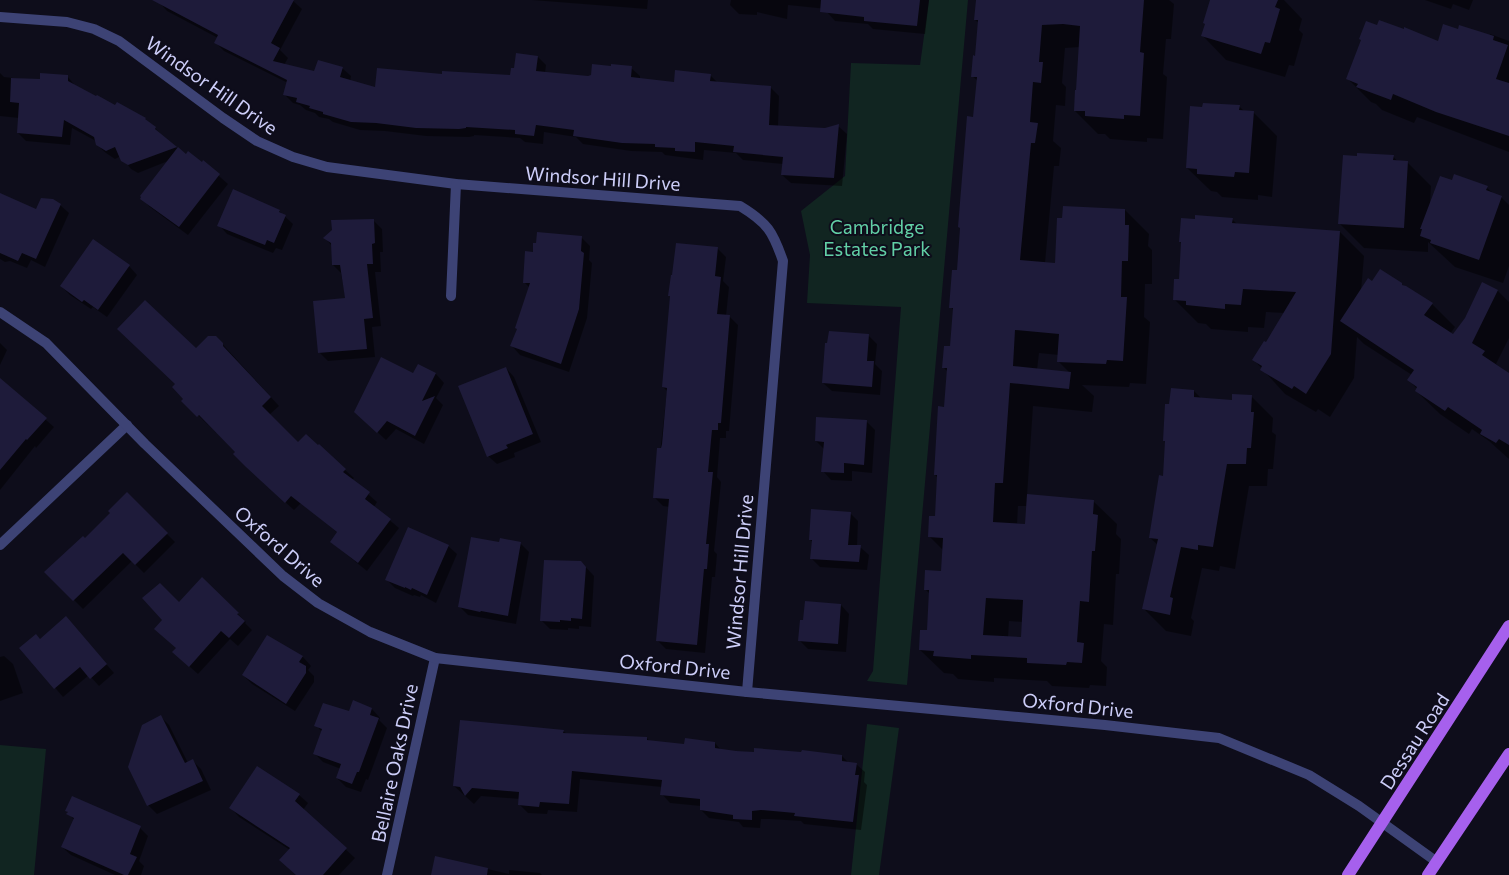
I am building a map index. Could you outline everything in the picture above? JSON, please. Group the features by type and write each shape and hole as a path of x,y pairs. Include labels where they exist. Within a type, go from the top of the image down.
{"main road":[{"name":"Dessau Road","path":"1348,875 1509,626"},
{"path":"1428,875 1509,754"}],"street":[{"name":"Windsor Hill Drive","path":"0,17 67,22 94,29 119,41 257,141 293,157 327,167 456,184 740,206 759,218 774,236 783,261 747,692"},
{"path":"450,296 456,184"},
{"name":"Oxford Drive","path":"0,312 46,343 127,425 283,576 318,603 370,632 435,658 747,692 1105,725 1219,738 1309,775 1359,806 1437,862"},
{"path":"0,545 127,425"},
{"name":"Bellaire Oaks Drive","path":"387,875 435,658"}],"green space":[{"name":"Cambridge Estates Park","path":"929,0 968,0 907,685 867,681 873,671 901,307 807,303 810,255 801,211 845,176 851,63 920,65"},
{"path":"867,724 899,728 879,875 851,875"},
{"path":"0,745 46,749 34,875 0,875"}],"building":[{"path":"152,0 294,0 271,43 280,48 273,61 314,71 318,60 343,67 340,77 375,87 377,68 442,74 442,71 510,75 511,68 514,68 516,53 538,56 536,71 588,76 591,75 592,64 611,66 611,64 632,66 631,77 674,82 675,70 711,74 710,81 771,86 769,125 825,128 839,124 834,178 781,175 783,157 733,152 734,146 695,142 695,152 675,151 675,148 655,147 655,144 622,143 573,136 574,130 536,125 534,136 515,134 515,130 466,127 459,129 416,128 351,122 323,114 323,112 309,108 310,106 296,102 297,98 283,95 287,80 214,43 218,35"},
{"path":"821,0 920,0 917,26 864,21 864,17 820,12"},
{"path":"976,0 1144,0 1140,52 1144,53 1140,116 1124,115 1124,119 1085,116 1085,111 1074,111 1080,26 1063,24 1042,25 1039,62 1043,62 1041,83 1033,82 1030,122 1038,123 1035,143 1031,143 1020,260 1055,263 1057,218 1062,218 1063,206 1125,209 1125,225 1129,225 1128,261 1122,261 1121,297 1127,297 1123,361 1107,360 1106,364 1057,362 1059,334 1015,330 1013,366 1071,372 1069,389 1010,383 1003,483 995,483 993,522 1025,524 1027,494 1094,500 1093,514 1098,515 1095,551 1092,551 1089,602 1080,601 1077,642 1084,643 1082,663 1067,662 1066,665 1027,663 1027,658 971,655 971,659 933,656 934,651 919,650 920,630 927,630 929,590 924,590 925,570 941,571 943,538 928,537 929,516 935,516 937,475 934,475 938,406 944,407 947,368 942,368 944,346 950,346 953,308 949,308 952,270 957,270 960,228 958,227 967,116 973,117 977,77 971,77 978,20 974,20","holes":["986,598 1023,600 1021,637 983,635"]},
{"path":"1210,0 1278,0 1275,7 1280,9 1270,43 1265,42 1261,54 1201,36"},
{"path":"1379,20 1404,29 1404,27 1438,41 1443,24 1458,29 1459,25 1494,36 1493,40 1508,45 1496,79 1509,83 1509,136 1436,112 1393,94 1391,100 1356,87 1358,84 1346,79 1366,21 1377,25"},
{"path":"40,73 68,75 68,81 115,105 117,102 146,118 156,127 155,129 177,147 128,165 121,161 115,147 106,151 96,145 94,137 64,120 62,137 17,133 19,103 10,102 11,78 40,79"},
{"path":"1203,103 1240,105 1239,110 1254,111 1249,173 1235,172 1234,177 1197,174 1197,169 1186,168 1190,106 1202,107"},
{"path":"178,147 186,154 188,151 202,162 203,160 220,174 179,227 140,199 140,196"},
{"path":"1357,153 1394,155 1393,160 1408,161 1404,228 1338,224 1343,155 1357,156"},
{"path":"1454,174 1488,186 1486,190 1502,196 1479,260 1430,243 1431,240 1420,236 1422,229 1420,229 1440,176 1452,180"},
{"path":"233,189 280,210 279,212 286,215 274,243 267,240 265,245 217,226"},
{"path":"0,193 36,209 41,198 53,199 61,204 36,259 22,253 18,261 0,253"},
{"path":"1195,215 1233,218 1232,223 1340,231 1331,354 1306,394 1294,386 1292,389 1260,370 1262,366 1252,360 1264,341 1266,342 1296,292 1243,289 1241,305 1225,304 1225,309 1186,305 1186,301 1173,300 1174,279 1179,279 1181,218 1195,219"},
{"path":"374,219 375,243 372,244 373,264 367,264 373,318 364,319 367,349 318,353 313,301 345,298 340,265 332,265 331,243 323,238 332,230 331,220"},
{"path":"537,232 582,236 581,251 584,253 579,309 561,364 510,346 517,329 515,328 530,283 523,283 525,251 533,252 533,243 536,243"},
{"path":"93,239 130,265 98,310 84,300 82,302 60,286"},
{"path":"676,243 718,247 715,276 721,277 717,314 730,315 721,423 718,423 718,430 712,430 708,472 713,472 706,544 709,544 707,569 704,569 697,645 656,641 669,499 653,498 657,448 661,448 662,444 667,388 662,387 670,296 668,296"},
{"path":"1380,269 1402,283 1402,285 1433,303 1424,315 1453,334 1465,318 1482,282 1498,290 1472,343 1485,351 1482,355 1509,373 1509,445 1499,439 1496,443 1480,434 1482,430 1448,407 1445,411 1415,391 1417,387 1407,380 1414,370 1340,321 1368,278 1372,281"},
{"path":"145,300 196,348 208,336 216,336 271,397 262,406 298,442 306,434 319,444 346,469 343,472 370,492 365,499 391,519 358,563 330,542 337,532 291,496 285,503 246,467 233,454 235,452 199,415 197,417 181,401 183,399 172,387 175,384 117,329"},
{"path":"829,331 869,334 867,361 874,361 872,387 822,383 825,343 827,343"},
{"path":"381,357 413,373 418,364 436,373 422,401 435,396 415,436 387,421 377,433 354,412"},
{"path":"506,367 533,434 506,445 508,448 487,457 458,386"},
{"path":"0,378 47,418 0,470"},
{"path":"1171,388 1194,390 1194,397 1232,400 1232,394 1252,395 1251,412 1254,412 1251,448 1247,448 1246,464 1227,464 1213,547 1198,545 1198,550 1181,547 1170,597 1173,598 1170,615 1142,609 1158,539 1149,538 1159,475 1163,476 1165,404 1169,404"},
{"path":"816,417 867,420 864,465 844,463 844,473 821,472 824,442 815,441"},
{"path":"127,492 168,533 135,565 123,553 73,601 44,572 83,536 85,538 110,513 108,511"},
{"path":"811,509 851,512 848,545 861,545 859,562 810,559 812,540 809,540"},
{"path":"408,527 449,545 427,595 412,588 411,590 385,580"},
{"path":"471,537 499,542 500,538 521,542 508,616 458,607"},
{"path":"544,560 581,561 586,567 582,619 571,618 571,621 560,620 560,622 540,621"},
{"path":"202,577 245,621 229,638 221,631 189,667 172,652 176,648 154,629 162,620 142,598 160,583 179,602"},
{"path":"805,601 841,604 838,644 798,641 800,620 803,620"},
{"path":"66,616 107,664 90,679 80,667 54,689 19,648 36,634 40,639"},
{"path":"267,635 303,656 299,662 306,666 306,673 286,704 242,675"},
{"path":"353,700 372,708 370,715 379,718 359,772 357,772 352,784 336,778 341,764 313,754 322,729 314,726 323,703 349,711"},
{"path":"161,715 185,763 193,759 203,781 147,806 128,767 142,725"},
{"path":"460,720 564,730 563,733 647,737 647,740 684,744 685,738 715,742 715,748 736,751 754,752 754,748 801,752 802,750 842,755 842,761 857,763 855,775 859,775 853,822 794,816 795,813 761,810 752,811 752,820 733,819 733,815 700,810 700,799 660,795 662,780 572,771 569,804 540,802 539,807 518,805 519,792 472,788 465,796 460,787 453,786"},
{"path":"257,766 300,794 295,801 347,848 323,875 296,875 279,860 290,848 229,808"},
{"path":"72,796 141,826 130,854 137,857 128,875 124,875 61,847 74,818 66,814 68,812 65,811"},
{"path":"435,856 488,868 487,875 431,875"}]}
